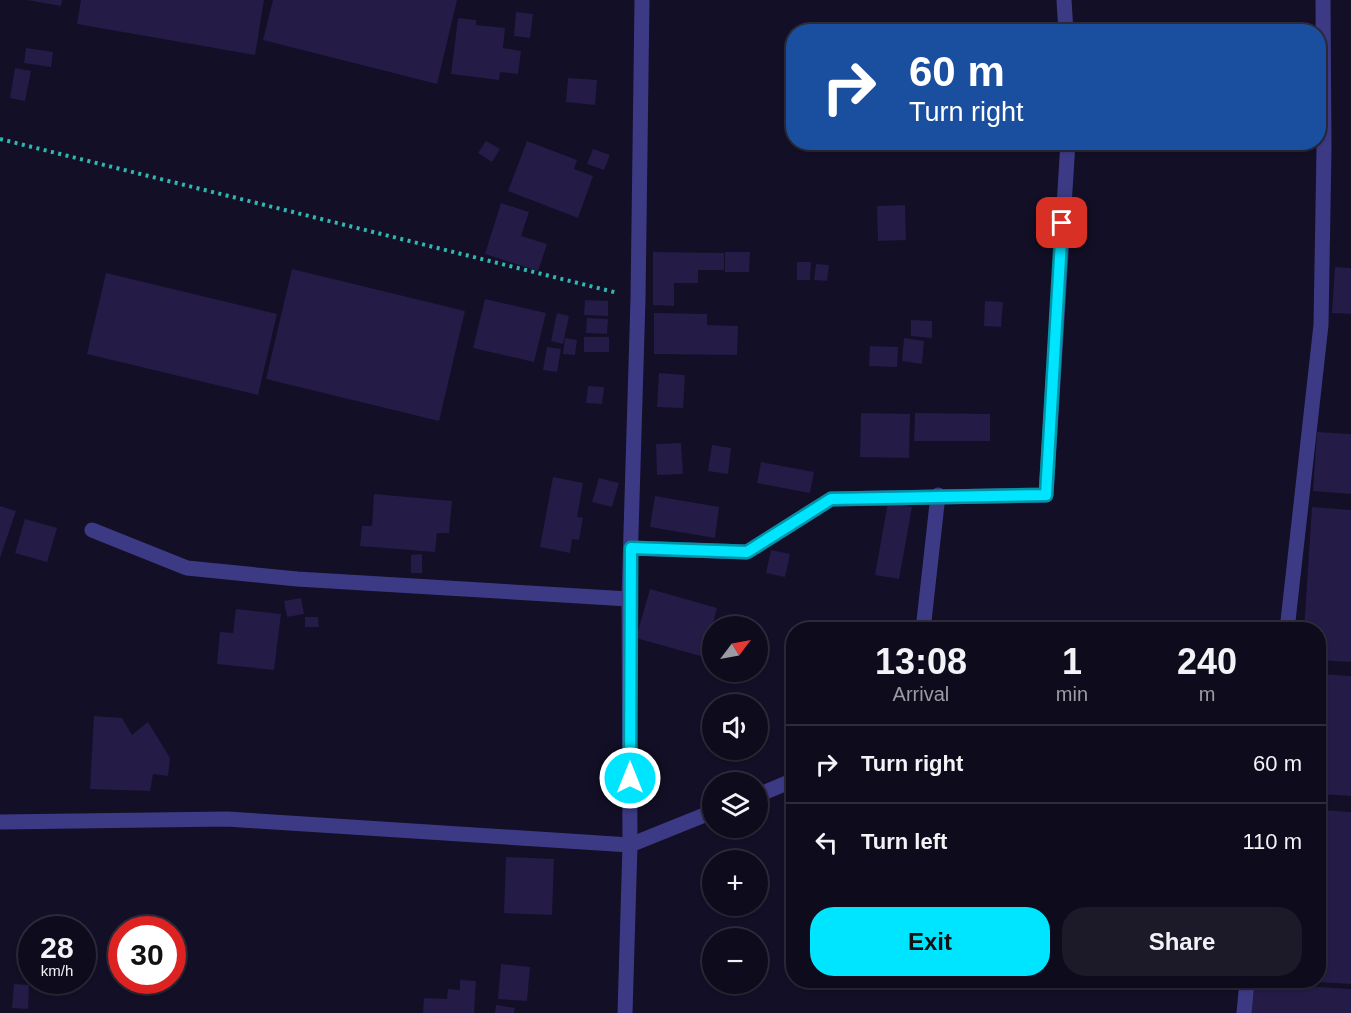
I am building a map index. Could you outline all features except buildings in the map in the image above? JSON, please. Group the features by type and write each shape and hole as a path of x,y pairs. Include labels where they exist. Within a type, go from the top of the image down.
{"street":[{"path":"625,1013 630,845 629,599 642,0"},
{"path":"1064,0 1066,24"},
{"path":"1323,0 1323,24"},
{"path":"631,548 747,552 831,499 938,495 1046,495 1068,150"},
{"path":"1288,622 1322,325 1324,150"},
{"path":"924,622 938,495"},
{"path":"92,530 187,568 297,579 629,599"},
{"path":"768,791 786,783"},
{"path":"0,822 227,819 630,845 702,816"},
{"path":"1244,1013 1246,988"}],"path":[{"path":"0,139 636,298"}],"route":[{"path":"630,778 631,548 747,552 831,499 938,495 1046,495 1062,223"}]}
